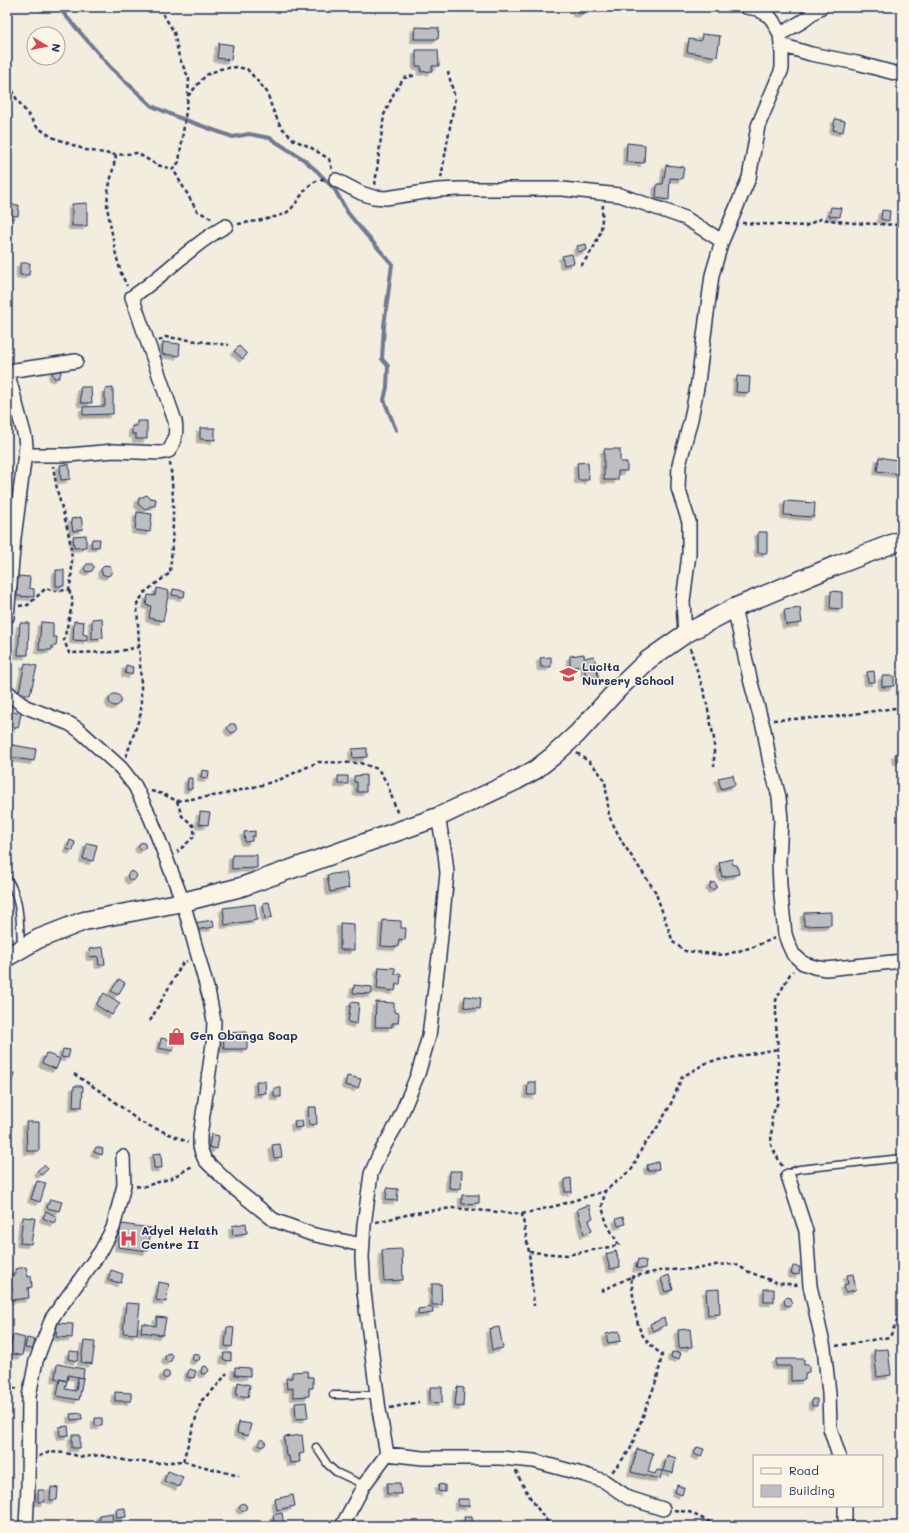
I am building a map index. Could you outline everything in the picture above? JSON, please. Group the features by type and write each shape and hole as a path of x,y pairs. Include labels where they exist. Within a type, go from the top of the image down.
{"street":[{"path":"685,634 683,601 689,554 689,522 678,488 679,465 691,419 698,382 712,275 722,241 749,178 758,126 782,69 780,40 769,16 757,9 746,7"},
{"path":"780,40 821,7"},
{"path":"780,40 811,54 857,63 902,75"},
{"path":"336,180 361,193 373,197 386,198 438,190 562,189 620,195 685,218 722,241"},
{"path":"25,455 52,456 114,451 160,453 169,451 175,440 175,421 132,297 148,286 210,235 226,226"},
{"path":"8,612 14,538 25,455 25,437 7,371 76,361"},
{"path":"14,953 53,932 84,921 183,902 240,887 438,817 535,770 577,734 617,690 648,660 685,634 734,608 832,567 902,540"},
{"path":"734,608 762,720 768,756 779,797 781,814 780,880 785,934 793,954 803,963 826,969 902,961"},
{"path":"7,692 26,707 70,724 79,730 121,768 135,786 151,820 183,902 209,996 214,1021 213,1044 200,1146 205,1160 234,1188 274,1220 311,1234 362,1246"},
{"path":"342,1526 364,1485 387,1454 379,1410 364,1292 362,1246 374,1165 397,1124 418,1074 429,1036 447,873 438,817"},
{"path":"26,1526 29,1460 29,1396 36,1360 52,1318 101,1251 113,1228 124,1185 123,1157"},
{"path":"788,1176 806,1231 810,1286 824,1348 829,1393 830,1428 839,1455"},
{"path":"387,1454 423,1458 511,1458 534,1461 604,1481 629,1498 663,1509"},
{"path":"845,1507 845,1526"}],"lane":[{"path":"7,878 12,884 16,894 20,928 14,953"},
{"path":"788,1176 799,1169 902,1158"},
{"path":"333,1395 378,1395"},
{"path":"316,1447 328,1465 336,1472 364,1485"}],"path":[{"path":"162,7 163,14 174,32 179,57 189,80 179,162 173,169"},
{"path":"7,77 16,98 38,127 52,137 86,150 116,155 137,153 157,165 173,169 197,211 226,226 249,223 286,213 304,190 313,182 322,179 336,180 328,160 310,147 294,140 281,127 272,108 267,92 247,68 236,67 220,69 206,75 188,96"},
{"path":"438,190 455,98 448,72"},
{"path":"373,197 384,115 394,93 404,78 416,74"},
{"path":"116,155 108,192 107,207 116,255 121,273 132,297"},
{"path":"581,266 593,250 601,231 601,219 605,193"},
{"path":"729,223 805,226 820,219 854,223 902,225"},
{"path":"150,347 165,337 229,345"},
{"path":"121,768 141,713 137,604 145,592 170,573 174,521 173,482 169,451"},
{"path":"52,456 57,493 67,525 72,559 73,574 70,590 73,601 64,640 69,653 115,652 139,647"},
{"path":"8,612 28,605 46,588 53,591 70,590"},
{"path":"685,634 705,695 714,739 714,766"},
{"path":"762,720 832,717 902,707"},
{"path":"565,745 592,764 604,780 609,816 622,842 655,891 673,942 685,951 724,955 753,947 785,934"},
{"path":"135,786 163,794 177,801 220,795 262,785 281,779 318,762 360,763 378,768 387,783 403,829"},
{"path":"167,860 195,836 193,825 182,816 177,801"},
{"path":"150,1021 182,964 197,954"},
{"path":"788,1176 770,1145 772,1116 778,1102 776,1000 790,974 803,963"},
{"path":"364,1225 391,1217 452,1208 522,1214 559,1205 605,1191 632,1169 643,1146 655,1131 670,1106 682,1077 708,1062 778,1049"},
{"path":"74,1074 106,1095 140,1122 182,1141 200,1146"},
{"path":"124,1185 142,1187 172,1178 205,1160"},
{"path":"529,1252 567,1255 619,1245 607,1224 602,1207 605,1191"},
{"path":"522,1214 529,1252 534,1306"},
{"path":"601,1291 631,1276 664,1270 697,1269 715,1265 735,1264 749,1272 778,1283 810,1286"},
{"path":"604,1481 630,1450 657,1378 662,1355 652,1346 641,1332 636,1313 631,1276"},
{"path":"824,1348 890,1337 900,1313 902,1312"},
{"path":"183,1461 201,1401 216,1387 227,1373"},
{"path":"379,1410 419,1402"},
{"path":"29,1460 50,1452 83,1457 99,1454 129,1461 158,1463 183,1461 239,1476"},
{"path":"511,1458 519,1478 542,1515 551,1526"},
{"path":"663,1509 689,1512 718,1526"}],"building":[{"path":"577,7 585,7 584,14 576,13"},
{"path":"415,27 439,28 438,39 414,39"},
{"path":"702,34 720,36 717,57 687,52 689,39 701,41"},
{"path":"219,43 233,45 231,60 217,58"},
{"path":"416,50 438,50 439,66 432,66 432,71 421,72 421,66 416,66"},
{"path":"835,119 845,121 843,132 833,130"},
{"path":"627,143 645,145 644,163 626,162"},
{"path":"666,165 684,167 682,179 670,178 669,200 656,198 657,184 663,184"},
{"path":"87,203 87,226 72,226 72,204"},
{"path":"7,205 19,205 18,216 7,215"},
{"path":"831,207 841,208 840,217 829,216"},
{"path":"882,210 890,211 889,221 881,219"},
{"path":"586,244 587,250 578,252 577,246"},
{"path":"572,254 574,263 564,265 562,256"},
{"path":"20,263 30,263 29,275 20,275"},
{"path":"163,342 180,344 179,356 162,354"},
{"path":"239,346 247,354 243,359 234,351"},
{"path":"54,370 60,370 61,373 59,378 54,378 52,374"},
{"path":"737,376 750,377 749,393 736,392"},
{"path":"80,387 91,387 92,403 81,403"},
{"path":"113,388 113,414 83,415 83,407 105,406 105,389"},
{"path":"137,421 147,421 147,439 136,439 136,434 132,434 132,426 137,426"},
{"path":"200,428 215,428 215,440 200,439"},
{"path":"604,449 620,449 620,462 627,462 627,471 618,471 618,480 604,480"},
{"path":"879,457 902,461 900,474 877,471"},
{"path":"588,462 589,480 578,480 577,463"},
{"path":"69,464 70,479 61,480 60,465"},
{"path":"147,495 150,498 156,499 155,506 150,506 144,509 138,504 139,498"},
{"path":"785,501 815,503 814,517 784,515"},
{"path":"137,512 152,514 150,532 135,530"},
{"path":"81,517 83,529 73,531 71,519"},
{"path":"758,532 767,532 767,553 758,553"},
{"path":"86,535 86,547 74,548 73,536"},
{"path":"92,539 100,539 99,547 91,547"},
{"path":"87,564 92,564 94,567 92,571 86,572 84,568"},
{"path":"105,565 110,566 112,571 110,575 107,576 102,574 101,569"},
{"path":"56,570 64,570 64,586 56,586"},
{"path":"18,576 30,577 29,588 34,589 34,597 17,596"},
{"path":"157,588 169,591 163,621 149,618 151,606 146,605 148,595 155,596"},
{"path":"173,589 185,591 184,597 172,595"},
{"path":"831,591 842,592 842,609 830,608"},
{"path":"800,608 802,623 786,625 784,610"},
{"path":"102,618 103,638 92,639 92,619"},
{"path":"74,621 84,622 83,634 87,635 87,641 73,640"},
{"path":"41,622 53,623 53,637 57,637 56,646 52,646 52,650 39,650"},
{"path":"20,623 29,623 28,655 18,655"},
{"path":"584,654 584,658 594,656 599,680 587,682 584,666 570,667 570,656"},
{"path":"551,657 551,667 541,667 540,658"},
{"path":"25,663 37,666 30,695 19,692"},
{"path":"126,665 133,667 132,675 125,673"},
{"path":"874,671 875,682 868,682 867,672"},
{"path":"882,676 894,676 894,686 882,687"},
{"path":"113,694 117,694 121,700 117,706 113,706 109,702 109,698"},
{"path":"10,711 21,714 18,728 7,725"},
{"path":"230,724 235,724 237,730 235,732 231,733 227,728"},
{"path":"7,744 36,749 34,761 7,757"},
{"path":"367,748 367,757 353,758 352,749"},
{"path":"902,753 902,761 896,761 895,754"},
{"path":"202,770 209,771 208,779 201,778"},
{"path":"366,775 366,792 357,792 357,782 354,782 354,776"},
{"path":"733,775 735,785 721,789 718,778"},
{"path":"338,776 348,776 348,784 338,784"},
{"path":"188,778 192,778 192,789 187,789"},
{"path":"200,812 210,813 208,825 199,824"},
{"path":"255,831 255,836 252,836 252,841 245,842 244,832"},
{"path":"70,840 75,842 73,851 67,849"},
{"path":"142,842 145,843 145,849 142,850 139,849 138,846 139,843"},
{"path":"87,843 97,845 93,861 83,859"},
{"path":"232,855 257,855 257,868 232,869"},
{"path":"732,859 733,865 737,865 739,874 722,877 719,862"},
{"path":"130,872 134,872 136,876 134,880 130,880 128,878 128,874"},
{"path":"346,872 349,888 330,892 327,875"},
{"path":"713,882 716,883 716,889 713,890 710,889 709,886 710,883"},
{"path":"269,902 272,917 265,919 263,903"},
{"path":"255,904 257,920 225,925 223,908"},
{"path":"831,912 831,925 804,926 804,913"},
{"path":"213,920 214,927 195,930 194,923"},
{"path":"383,920 401,921 401,928 406,928 405,940 399,939 398,947 381,946"},
{"path":"340,923 354,924 354,950 340,950"},
{"path":"103,947 105,964 99,965 98,956 90,957 89,949"},
{"path":"379,967 395,968 395,974 401,974 400,984 396,984 395,991 377,989"},
{"path":"119,979 125,983 118,995 111,991"},
{"path":"354,985 372,987 372,994 353,993"},
{"path":"104,993 120,1003 112,1015 96,1005"},
{"path":"465,996 481,998 480,1009 464,1007"},
{"path":"351,1002 359,1003 357,1024 348,1022"},
{"path":"376,1002 394,1003 394,1012 399,1013 398,1023 392,1023 392,1027 375,1027"},
{"path":"247,1032 247,1049 224,1049 223,1033"},
{"path":"161,1038 175,1041 173,1051 159,1048"},
{"path":"63,1049 70,1050 68,1058 61,1057"},
{"path":"46,1053 60,1059 56,1069 42,1063"},
{"path":"8,1072 14,1073 12,1081 7,1080"},
{"path":"347,1076 361,1079 358,1088 345,1085"},
{"path":"256,1081 265,1081 266,1093 257,1094"},
{"path":"528,1082 536,1082 536,1095 527,1095"},
{"path":"74,1086 83,1086 82,1107 73,1107"},
{"path":"274,1088 281,1088 281,1097 274,1097"},
{"path":"308,1107 316,1107 317,1124 309,1125"},
{"path":"302,1120 303,1127 295,1128 294,1121"},
{"path":"26,1122 39,1122 39,1151 27,1151"},
{"path":"211,1134 219,1136 217,1149 209,1147"},
{"path":"280,1144 282,1157 274,1158 272,1145"},
{"path":"96,1147 103,1149 102,1155 94,1152"},
{"path":"161,1153 162,1168 154,1168 153,1154"},
{"path":"658,1162 659,1169 648,1171 647,1165"},
{"path":"44,1165 48,1169 41,1175 37,1171"},
{"path":"450,1171 462,1171 461,1189 449,1188"},
{"path":"571,1178 572,1192 565,1192 565,1179"},
{"path":"37,1181 46,1183 40,1202 31,1199"},
{"path":"387,1188 398,1189 397,1201 386,1200"},
{"path":"462,1195 479,1195 479,1203 462,1204"},
{"path":"50,1199 62,1202 59,1211 47,1208"},
{"path":"589,1205 593,1218 589,1220 592,1231 584,1234 577,1209"},
{"path":"46,1211 57,1217 54,1223 43,1218"},
{"path":"23,1217 35,1218 31,1244 20,1243"},
{"path":"623,1217 625,1224 618,1226 616,1219"},
{"path":"246,1223 247,1233 233,1235 232,1226"},
{"path":"121,1224 151,1228 148,1251 118,1247"},
{"path":"402,1249 403,1280 384,1281 382,1250"},
{"path":"616,1251 620,1267 610,1269 606,1254"},
{"path":"638,1259 646,1261 645,1269 636,1268"},
{"path":"793,1266 800,1267 799,1275 791,1274"},
{"path":"26,1267 28,1277 31,1276 32,1287 28,1288 29,1298 10,1300 8,1290 12,1290 10,1275 16,1275 15,1269"},
{"path":"111,1270 123,1274 121,1283 108,1280"},
{"path":"853,1274 856,1290 845,1292 844,1285 848,1284 847,1275"},
{"path":"669,1275 673,1290 665,1292 661,1278"},
{"path":"159,1282 169,1284 166,1302 156,1300"},
{"path":"432,1284 441,1284 442,1305 432,1305"},
{"path":"719,1289 720,1314 708,1315 706,1290"},
{"path":"764,1289 774,1289 774,1302 764,1302"},
{"path":"786,1297 791,1298 792,1303 789,1306 785,1305 784,1300"},
{"path":"126,1303 140,1304 137,1334 123,1333"},
{"path":"432,1307 433,1313 418,1315 418,1309"},
{"path":"157,1317 166,1318 163,1335 141,1332 142,1323 156,1326"},
{"path":"664,1318 666,1325 653,1331 650,1324"},
{"path":"57,1323 73,1324 72,1338 56,1337"},
{"path":"227,1327 234,1328 232,1347 225,1346"},
{"path":"499,1327 503,1348 492,1350 489,1329"},
{"path":"690,1329 692,1347 679,1348 678,1330"},
{"path":"619,1331 621,1341 608,1343 606,1334"},
{"path":"13,1335 25,1338 22,1356 9,1353"},
{"path":"27,1338 35,1340 33,1349 25,1348"},
{"path":"84,1341 95,1342 92,1364 81,1362"},
{"path":"888,1349 891,1375 877,1377 874,1350"},
{"path":"69,1351 79,1352 77,1361 68,1359"},
{"path":"672,1352 681,1353 679,1359 671,1358"},
{"path":"170,1353 173,1357 171,1361 168,1362 165,1360 166,1354"},
{"path":"197,1353 200,1357 199,1360 195,1361 192,1359 193,1354"},
{"path":"224,1353 231,1353 231,1361 223,1360"},
{"path":"776,1359 804,1359 804,1365 809,1365 809,1372 805,1373 805,1380 791,1381 791,1366 776,1366"},
{"path":"57,1364 84,1369 83,1378 68,1375 67,1381 55,1378"},
{"path":"206,1366 209,1370 207,1373 201,1373 202,1367"},
{"path":"235,1367 250,1368 250,1376 235,1375"},
{"path":"189,1369 196,1371 194,1378 187,1377"},
{"path":"166,1371 169,1372 169,1378 166,1379 163,1378 162,1375 163,1372"},
{"path":"307,1371 308,1377 313,1377 313,1388 309,1388 309,1396 293,1397 293,1388 287,1389 286,1378 292,1378 292,1372"},
{"path":"78,1377 83,1378 79,1400 57,1396 60,1379 67,1381 65,1389 76,1391"},
{"path":"238,1382 250,1385 248,1397 236,1395"},
{"path":"430,1387 442,1387 442,1403 430,1402"},
{"path":"457,1387 464,1388 463,1407 455,1406"},
{"path":"115,1392 131,1393 131,1401 115,1401"},
{"path":"812,1399 817,1399 817,1406 812,1406"},
{"path":"306,1402 308,1418 296,1419 295,1403"},
{"path":"81,1413 82,1419 71,1420 70,1414"},
{"path":"95,1418 102,1418 102,1426 95,1426"},
{"path":"239,1422 251,1424 248,1436 237,1433"},
{"path":"68,1426 69,1435 60,1436 59,1427"},
{"path":"72,1435 80,1435 80,1448 72,1448"},
{"path":"302,1435 304,1453 299,1454 300,1462 290,1463 289,1456 286,1456 284,1437"},
{"path":"262,1439 265,1440 265,1446 262,1447 259,1446 258,1443 259,1440"},
{"path":"697,1447 704,1449 701,1457 694,1454"},
{"path":"637,1449 653,1453 648,1472 655,1474 657,1470 662,1471 660,1479 631,1472"},
{"path":"667,1455 676,1458 673,1473 663,1471"},
{"path":"168,1471 183,1477 179,1487 164,1481"},
{"path":"387,1483 400,1483 401,1494 387,1494"},
{"path":"439,1484 445,1485 445,1492 438,1491"},
{"path":"677,1485 684,1488 682,1495 675,1492"},
{"path":"51,1487 58,1488 57,1500 50,1500"},
{"path":"38,1490 45,1490 45,1502 38,1502"},
{"path":"293,1495 295,1506 277,1510 275,1499"},
{"path":"458,1499 469,1499 469,1506 458,1506"},
{"path":"243,1503 246,1504 246,1510 243,1511 240,1510 239,1507 240,1504"},
{"path":"125,1508 126,1517 117,1518 116,1509"},
{"path":"112,1513 113,1524 100,1525 99,1515"},
{"path":"282,1513 284,1526 275,1526 273,1515"},
{"path":"464,1517 472,1517 473,1526 465,1526"}],"waterway":[{"path":"39,7 41,10 59,8 111,68 152,106 177,117 233,137 249,134 270,138 303,159 335,190 348,213 392,264 384,326 382,359 388,366 387,387 384,400 396,430"}],"place":[{"name":"Lucita Nursery School","path":"569,674"},
{"name":"Gen Obanga Soap","path":"177,1036"},
{"name":"Adyel Helath Centre II","path":"128,1238"}]}
